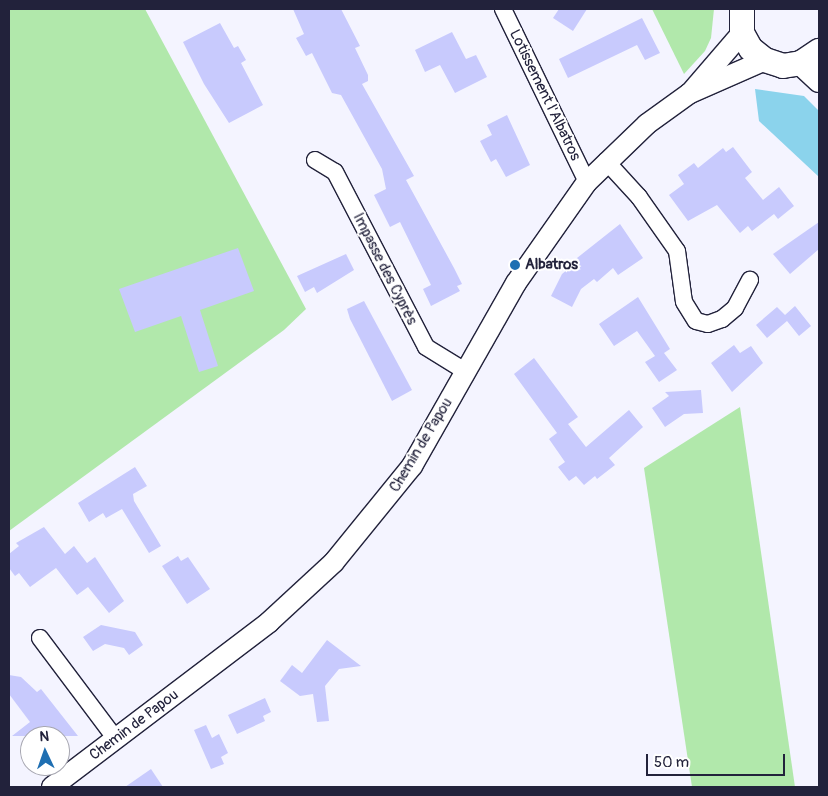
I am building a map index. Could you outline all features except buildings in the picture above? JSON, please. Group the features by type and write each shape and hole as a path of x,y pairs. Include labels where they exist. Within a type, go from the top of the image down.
{"main road":[{"path":"742,9 742,33 751,49 765,60 782,66 810,57 819,80"}],"street":[{"name":"Lotissement l'Albatros","path":"502,9 586,182"},
{"name":"Chemin de Papou","path":"52,787 262,628 334,562 412,466 465,371 555,222 586,182 606,161 690,93 742,33"},
{"name":"Chemin de Papou","path":"690,93 765,60"},
{"name":"Impasse des Cyprès","path":"314,160 335,172 426,347 465,371"},
{"path":"606,161 639,197 677,251 684,302 696,321 708,324 722,319 735,308 750,280"},
{"path":"40,638 115,738"}],"green space":[{"path":"9,9 145,9 306,309 284,330 9,531"},
{"path":"652,9 714,9 711,38 705,51 684,74"},
{"path":"740,407 795,787 692,787 644,468"}],"water":[{"path":"755,89 804,96 819,111 819,177 759,121"}],"place":[{"name":"Albatros","path":"515,265"}]}
